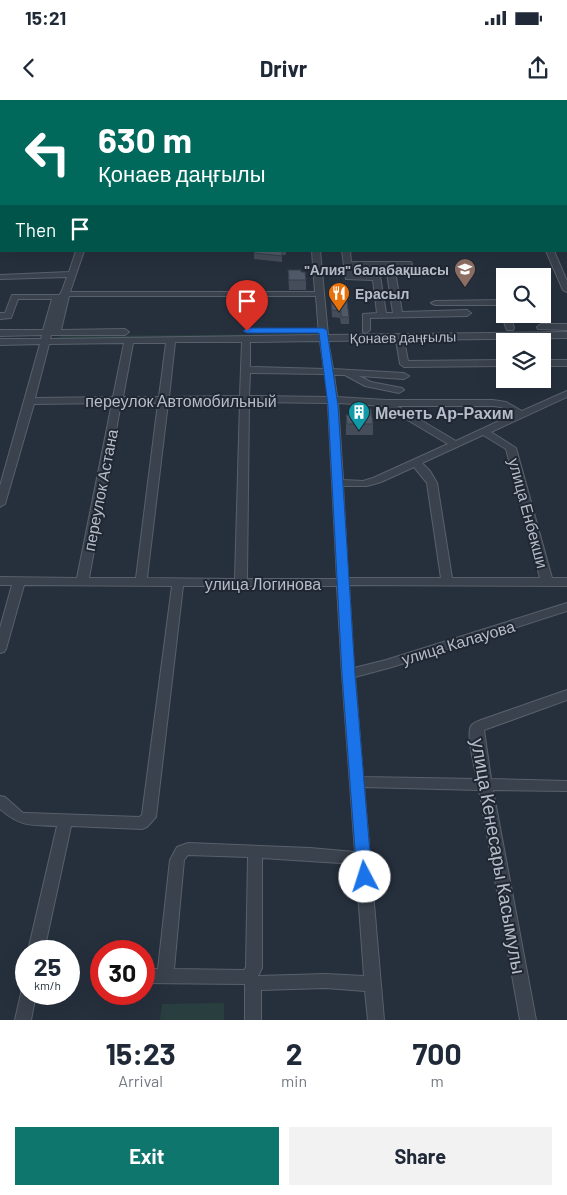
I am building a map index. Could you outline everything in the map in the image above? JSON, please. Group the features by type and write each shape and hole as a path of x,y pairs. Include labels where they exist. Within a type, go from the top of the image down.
{"street":[{"path":"0,504 49,336 80,252"},
{"path":"316,252 323,334 332,400 348,674 376,1020"},
{"path":"346,252 351,278 377,278 382,316"},
{"path":"550,252 567,290"},
{"path":"555,262 567,262"},
{"path":"348,264 408,264"},
{"path":"390,264 398,316"},
{"path":"0,277 71,274"},
{"path":"0,316 8,316 15,297 63,295 319,294"},
{"path":"435,303 496,302"},
{"path":"366,330 366,316 468,313"},
{"path":"509,323 510,328"},
{"name":"Қонаев даңғылы","path":"0,333 129,340 171,340 246,338 366,330 567,327"},
{"name":"Қонаев даңғылы","path":"0,342 49,336 567,335"},
{"path":"398,336 401,342 404,364 496,364"},
{"path":"240,582 246,338"},
{"name":"переулок Астана","path":"82,582 129,340"},
{"path":"141,582 171,340"},
{"path":"551,363 567,363"},
{"path":"246,370 328,370 349,374 368,373 404,376"},
{"path":"349,374 368,384 399,390"},
{"path":"338,484 369,482 567,394"},
{"name":"переулок Автомобильный","path":"30,401 246,399 386,403 499,403 520,414"},
{"path":"386,403 455,444"},
{"name":"улица Енбекши","path":"483,431 511,448 547,582"},
{"path":"415,462 426,473 432,483 447,582"},
{"name":"улица Логинова","path":"0,580 19,582 567,582"},
{"path":"0,649 19,582"},
{"path":"0,800 19,817 65,821 142,823 149,818 178,582"},
{"name":"улица Калауова","path":"348,674 388,664 567,607"},
{"name":"улица Кенесары Касымулы","path":"528,1020 477,739 478,726 567,695"},
{"path":"358,782 567,786"},
{"path":"38,940 65,821"},
{"path":"165,976 178,854 188,849 231,850 363,859"},
{"path":"155,976 244,977 252,973 254,853"},
{"path":"253,1020 253,983 326,982 374,984"},
{"path":"23,1020 26,1005"}],"green space":[{"path":"311,334 311,337 57,338 61,336"},
{"path":"224,1003 224,1020 160,1020 162,1004"}],"building":[{"path":"282,252 282,256 254,253"},
{"path":"288,270 301,270 301,272 305,272 306,280 289,280"},
{"path":"331,300 347,300 349,317 341,317 341,311 332,310"},
{"path":"356,409 371,409 373,424 347,424 346,415 356,415"}],"place":[{"name":"\"Алия\" балабақшасы","path":"465,288"},
{"name":"Ерасыл","path":"339,312"},
{"name":"Мечеть Ар-Рахим","path":"359,431"}],"route":[{"path":"247,331 323,330 333,406 348,674 365,877"}]}
